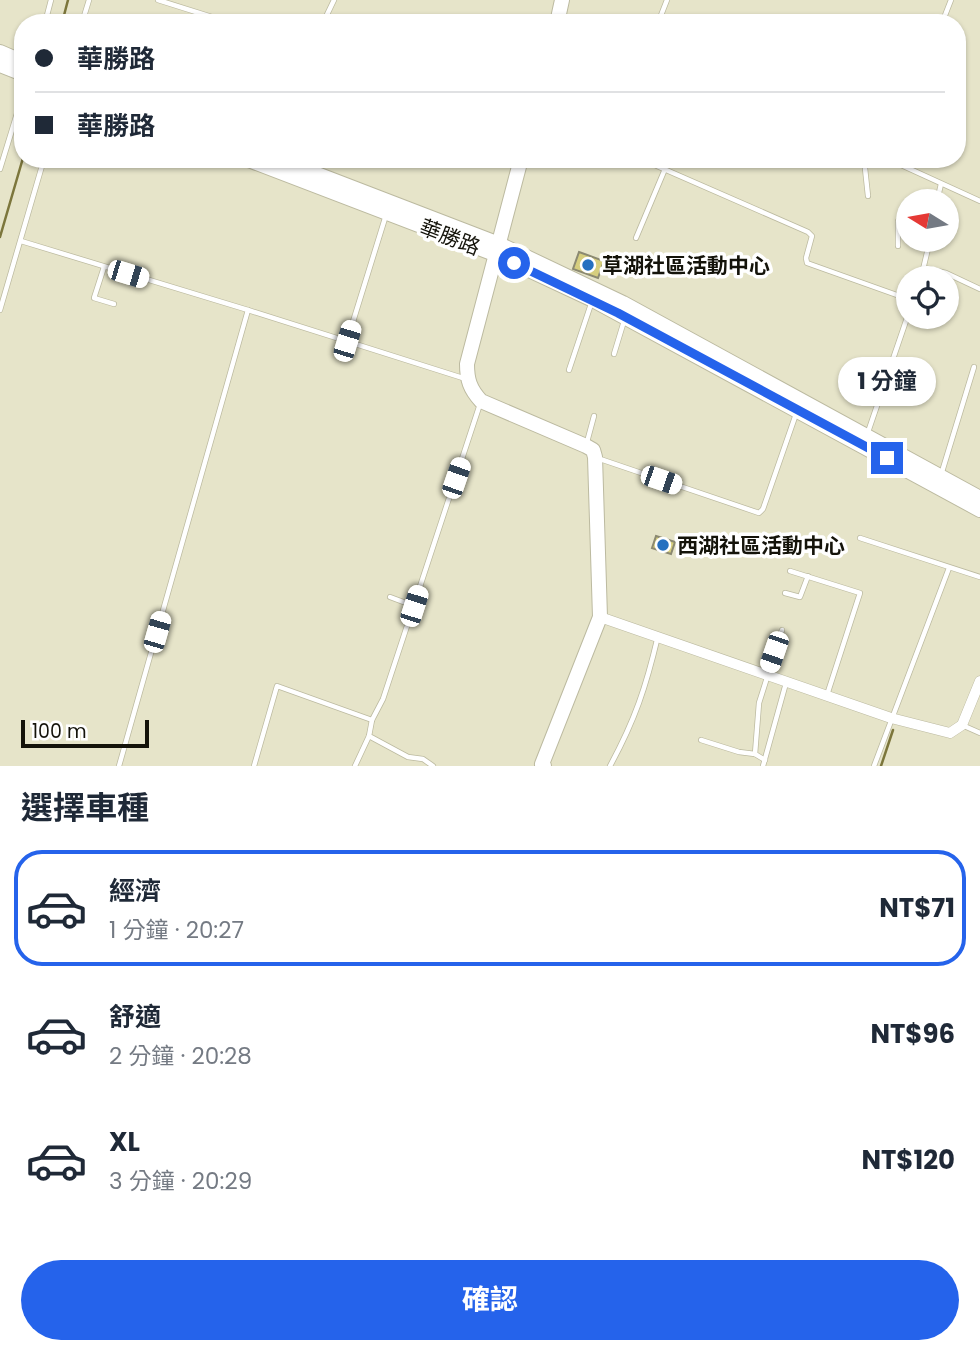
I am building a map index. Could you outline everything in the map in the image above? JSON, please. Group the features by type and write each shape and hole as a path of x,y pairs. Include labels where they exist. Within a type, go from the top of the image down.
{"main road":[{"name":"華勝路","path":"269,168 386,213 498,250 799,405"},
{"name":"華勝路","path":"300,168 623,303 980,510"},
{"path":"519,168 467,363 467,379 472,392 481,401 591,451 600,617 543,765"},
{"name":"華勝路","path":"865,441 980,498"}],"street":[{"path":"600,617 891,718 950,733 961,725 974,708 980,681"}],"lane":[{"path":"158,0 202,14"},
{"path":"0,169 14,123"},
{"path":"0,310 41,168"},
{"path":"865,168 868,196"},
{"path":"907,168 980,201"},
{"path":"636,238 665,169 808,232 812,236 807,263 896,295"},
{"path":"940,189 941,184"},
{"path":"347,341 386,213"},
{"path":"20,241 467,379"},
{"path":"104,267 94,298 114,304"},
{"path":"959,279 980,289"},
{"path":"569,370 593,300"},
{"path":"119,766 248,310"},
{"path":"614,354 625,317"},
{"path":"865,441 903,329"},
{"path":"940,476 974,366"},
{"path":"355,766 369,736 372,719 383,699 481,401"},
{"path":"594,416 591,451 759,513 763,509 799,405"},
{"path":"860,538 980,577"},
{"path":"874,766 949,568"},
{"path":"790,571 860,593 827,695"},
{"path":"785,593 800,597 808,576"},
{"path":"390,597 414,606"},
{"path":"755,754 758,703 782,630"},
{"path":"610,766 629,731 646,687 658,636"},
{"path":"702,740 739,752 755,754 764,763 786,681"},
{"path":"254,766 277,686 372,719"},
{"path":"961,725 980,733"},
{"path":"369,736 407,760 423,759 433,766"}],"building":[{"name":"草湖社區活動中心","path":"579,252 604,261 598,278 573,269"},
{"name":"西湖社區活動中心","path":"656,536 675,542 671,554 652,548"}],"waterway":[{"path":"64,14 68,0"},
{"path":"0,237 20,168"},
{"path":"881,766 893,730"}],"place":[{"name":"草湖社區活動中心","path":"588,265"},
{"name":"西湖社區活動中心","path":"663,545"}],"route":[{"path":"514,263 618,313 887,458"}]}
